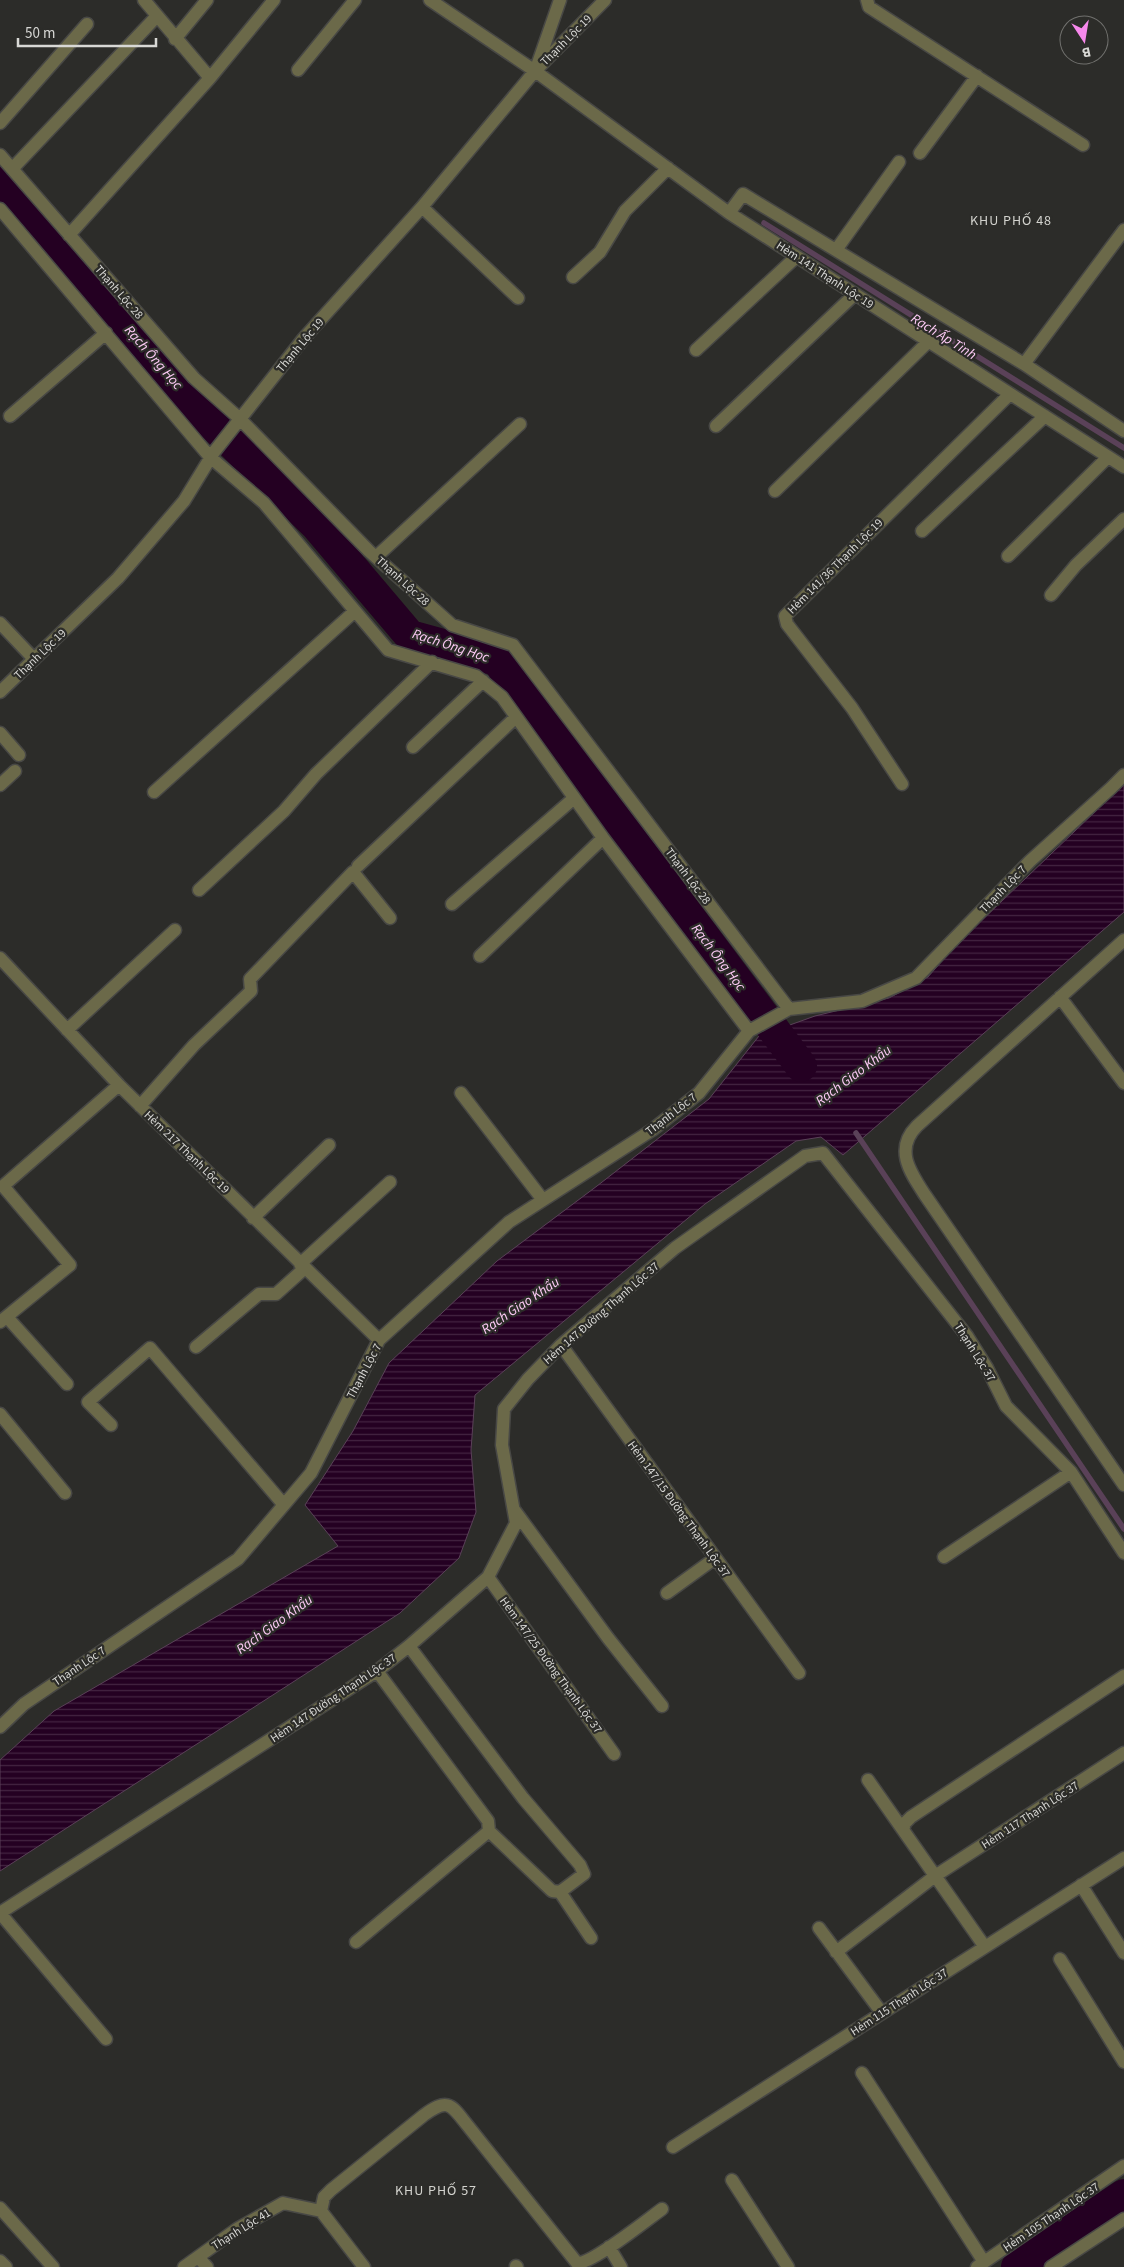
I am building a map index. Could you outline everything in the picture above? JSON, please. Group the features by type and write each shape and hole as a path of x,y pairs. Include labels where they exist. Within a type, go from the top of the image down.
{"street":[{"path":"144,0 175,39 210,78"},
{"path":"175,39 207,0"},
{"path":"69,235 210,78 274,0"},
{"path":"298,70 355,0"},
{"name":"Hẻm 141 Thạnh Lộc 19","path":"430,0 535,71 729,213 1124,467"},
{"path":"535,71 560,0"},
{"name":"Thạnh Lộc 19","path":"0,692 118,578 184,501 212,454 236,421 304,338 422,208 535,71 605,0"},
{"path":"867,0 869,7 1083,145"},
{"path":"12,169 157,16"},
{"path":"0,122 87,24"},
{"path":"920,153 977,76"},
{"name":"Thạnh Lộc 28","path":"0,155 194,378 376,557 452,625 513,645 789,1009"},
{"path":"836,250 899,162"},
{"path":"573,276 600,252 626,211 668,168"},
{"path":"729,213 743,194 1024,364 1124,431"},
{"path":"422,208 518,298"},
{"path":"0,209 212,454 264,504 388,650 476,676 502,697 573,798 749,1031 789,1009"},
{"path":"1024,364 1124,230"},
{"path":"696,350 796,257"},
{"path":"716,426 855,294"},
{"path":"10,416 106,333"},
{"path":"774,491 928,342"},
{"name":"Hẻm 141/36 Thạnh Lộc 19","path":"902,784 852,708 787,624 785,616 1010,394"},
{"path":"922,531 1045,416"},
{"path":"376,557 520,424"},
{"path":"1008,556 1108,457"},
{"path":"1051,595 1076,565 1124,518"},
{"path":"154,792 355,611"},
{"path":"0,623 34,659"},
{"path":"199,890 284,811 316,774 432,662"},
{"path":"413,747 483,681"},
{"path":"358,866 515,718"},
{"path":"0,733 19,755"},
{"path":"0,785 15,770"},
{"name":"Thạnh Lộc 7","path":"789,1009 862,1001 916,978 1030,861 1124,774"},
{"path":"452,904 573,798"},
{"path":"480,956 603,838"},
{"path":"140,1106 194,1045 251,991 250,979 353,872 390,918"},
{"path":"67,1030 175,930"},
{"path":"1124,940 907,1136 906,1164 924,1195 1124,1485"},
{"name":"Hẻm 217 Thạnh Lộc 19","path":"0,958 118,1085 253,1218 301,1269 379,1340"},
{"path":"1060,997 1124,1083"},
{"name":"Thạnh Lộc 7","path":"0,1727 24,1704 238,1559 311,1473 379,1340 509,1222 652,1130 700,1093 749,1031"},
{"path":"67,1384 4,1320 70,1265 3,1186 118,1085"},
{"path":"461,1093 543,1200"},
{"path":"253,1218 329,1145"},
{"name":"Hẻm 147 Đường Thạnh Lộc 37","path":"0,1913 377,1671 409,1646 488,1577 516,1523 502,1446 504,1409 528,1379 561,1345 675,1248 805,1156 823,1153"},
{"name":"Thạnh Lộc 37","path":"823,1153 967,1336 987,1368 1006,1406 1071,1472 1124,1553"},
{"path":"196,1347 259,1294 276,1294 281,1290 390,1182"},
{"name":"Hẻm 147/15 Đường Thạnh Lộc 37","path":"561,1345 714,1559 799,1673"},
{"path":"111,1426 88,1402 150,1348 284,1505"},
{"path":"0,1414 65,1493"},
{"path":"944,1557 1071,1472"},
{"path":"514,1509 608,1638 662,1706"},
{"path":"667,1593 714,1559"},
{"name":"Hẻm 147/25 Đường Thạnh Lộc 37","path":"488,1577 614,1754"},
{"path":"377,1671 488,1821 489,1831 552,1891 560,1892 582,1876 583,1870 580,1864 523,1798 409,1646"},
{"path":"903,1830 905,1823 911,1817 1124,1676"},
{"name":"Hẻm 117 Thạnh Lộc 37","path":"836,1952 935,1876 1124,1753"},
{"path":"868,1780 985,1947"},
{"path":"356,1942 489,1831"},
{"name":"Hẻm 115 Thạnh Lộc 37","path":"673,2147 1124,1858"},
{"path":"1081,1885 1124,1953"},
{"path":"560,1892 591,1938"},
{"path":"0,1913 106,2039"},
{"path":"819,1928 882,2013"},
{"path":"1060,1959 1124,2062"},
{"path":"862,2073 981,2264"},
{"path":"364,2267 321,2211 324,2197 424,2114 439,2105 446,2104 452,2106 571,2258 577,2263 581,2263 609,2247 662,2209"},
{"name":"Hẻm 105 Thạnh Lộc 37","path":"981,2264 1124,2166"},
{"path":"732,2180 788,2267"},
{"name":"Thạnh Lộc 41","path":"184,2267 237,2229 283,2203 321,2211"},
{"path":"0,2208 53,2267"},
{"path":"1052,2267 1124,2219"},
{"path":"609,2247 621,2267"},
{"path":"198,2257 206,2267"},
{"path":"0,2262 6,2267"}],"water":[{"name":"Rạch Giao Khẩu","path":"1124,784 1124,912 843,1155 821,1137 796,1141 705,1204 475,1395 471,1450 476,1512 459,1558 400,1613 0,1871 0,1760 54,1711 338,1546 305,1505 353,1431 389,1363 497,1261 709,1099 759,1036 815,1016 889,998 928,977 953,948"}],"waterway":[{"name":"Rạch Ông Học","path":"0,178 209,421 316,525 410,636 497,660 801,1066"},
{"name":"Rạch Ấp Tình","path":"764,223 1124,448"},
{"path":"856,1133 1124,1529"},
{"path":"1017,2267 1124,2195"}],"district":[{"name":"KHU PHỐ 48","path":"1011,220"},
{"name":"KHU PHỐ 57","path":"436,2190"}]}
